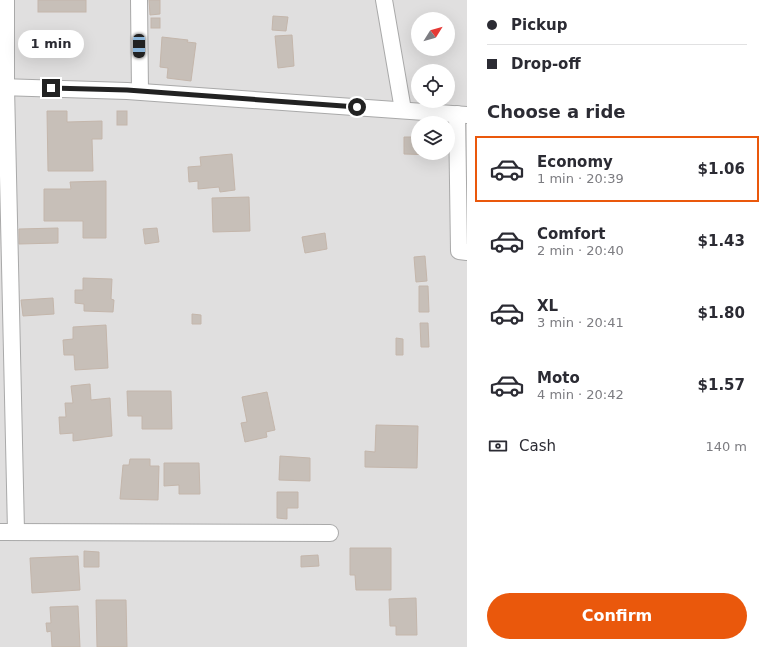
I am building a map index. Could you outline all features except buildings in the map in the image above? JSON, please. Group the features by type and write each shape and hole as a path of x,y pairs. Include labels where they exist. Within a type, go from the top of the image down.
{"street":[{"path":"6,0 3,87 16,531"},
{"path":"139,0 140,91"},
{"path":"384,0 403,110"},
{"path":"3,87 140,91 462,115 460,251 467,252"},
{"path":"0,532 330,533"}],"shaded area":[{"path":"0,0 467,0 467,647 0,647"}],"route":[{"path":"51,88 127,90 357,107"}]}
